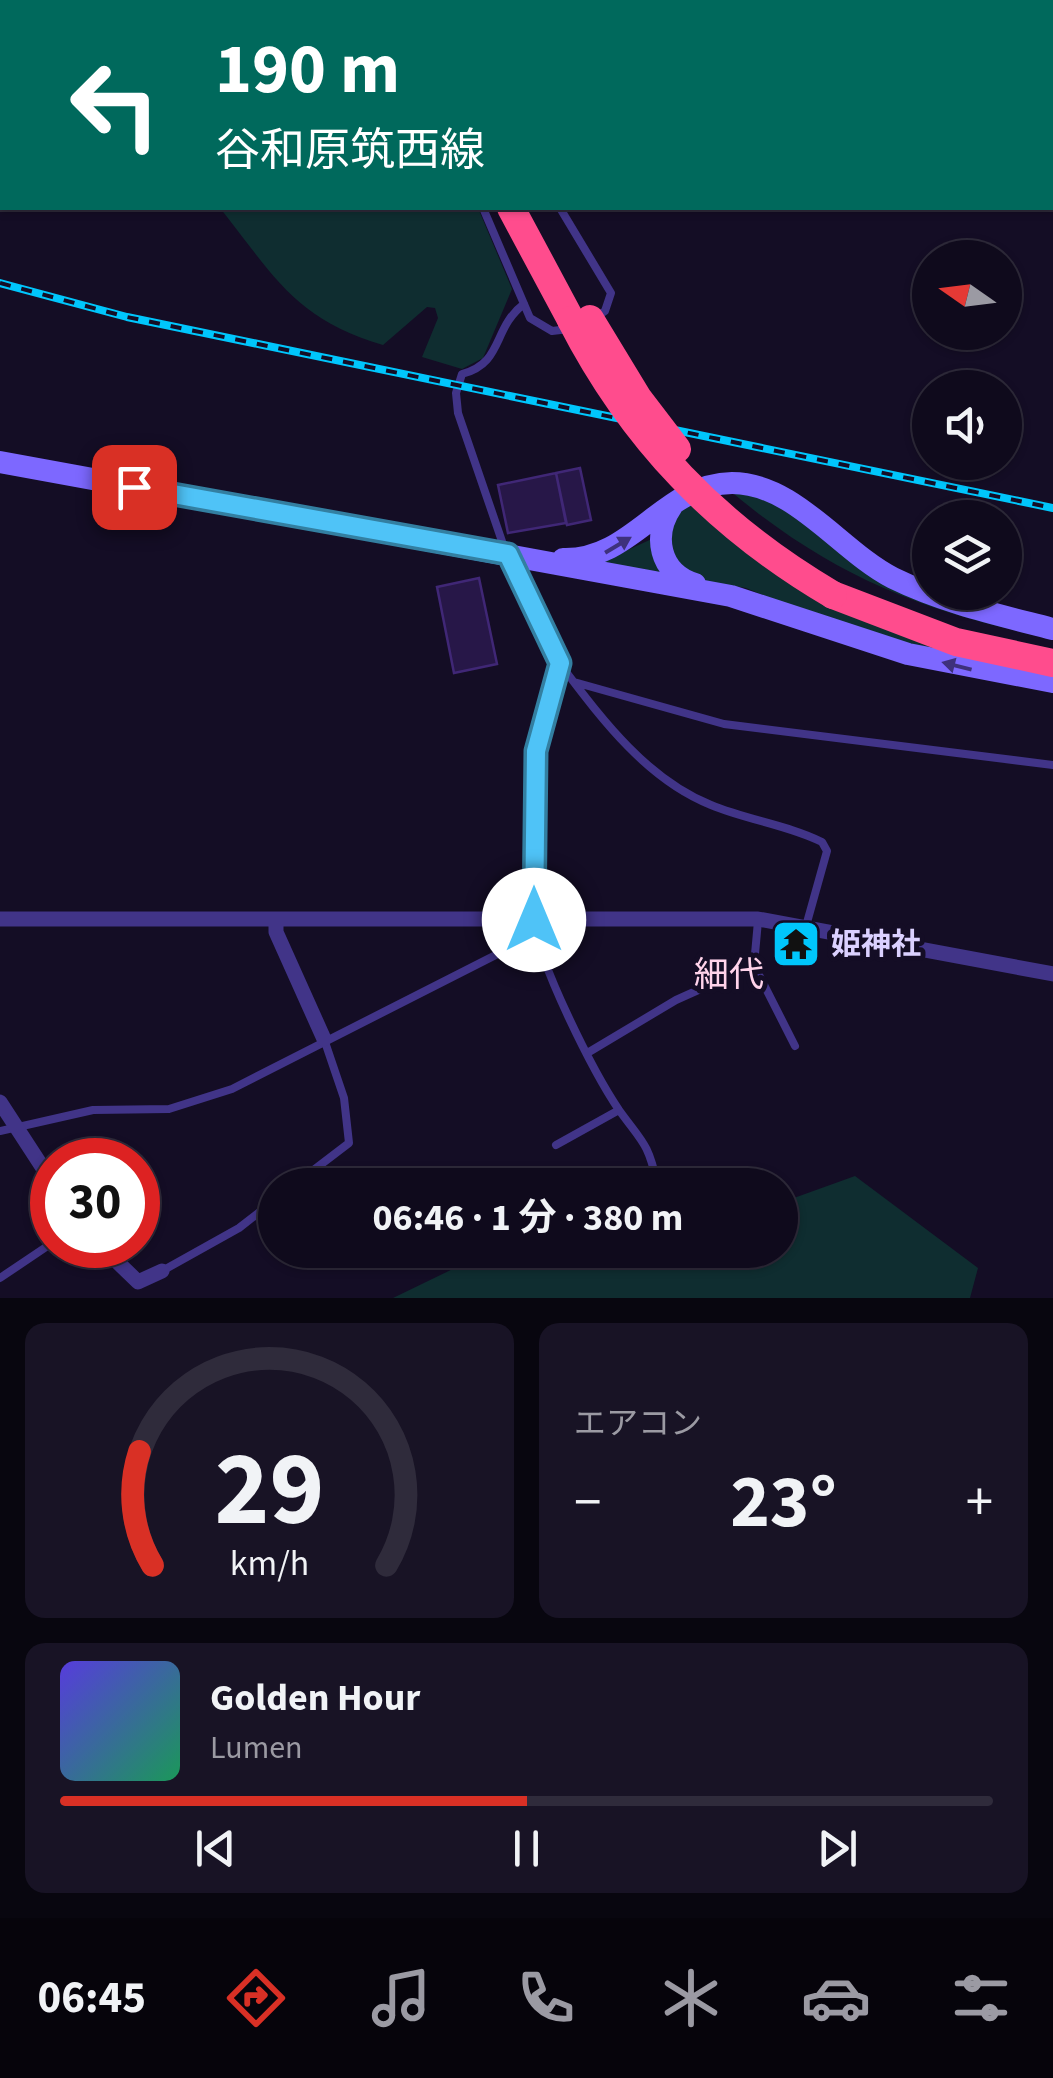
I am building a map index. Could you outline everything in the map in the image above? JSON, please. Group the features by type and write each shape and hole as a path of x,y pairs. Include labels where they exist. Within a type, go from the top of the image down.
{"highway":[{"path":"512,210 578,317 638,398 697,470 772,535 837,586 940,636 1053,663"},
{"path":"531,210 578,317"},
{"path":"837,586 948,622 1053,645"}],"main road":[{"path":"0,462 732,596"},
{"path":"516,556 574,560 610,552 674,503 706,486 730,483 764,488 894,578 950,602 1053,629"},
{"path":"674,503 660,536 668,566 680,578 908,654 1053,682"}],"street":[{"path":"516,556 560,663 536,751 535,927"},
{"path":"0,919 535,927 758,919 1053,974"},
{"path":"276,921 276,932 324,1039"},
{"path":"0,1102 30,1146"},
{"path":"124,1268 138,1282 162,1272"}],"lane":[{"path":"484,210 530,318 542,328 562,332 601,315 609,302 606,280 561,210"},
{"path":"516,556 480,487 455,400 462,374 482,369 505,324 524,304"},
{"path":"560,663 626,744 671,785 719,808 822,842 826,850 806,926"},
{"path":"574,682 724,724 1053,765"},
{"path":"758,919 754,965 795,1046"},
{"path":"0,1131 93,1110 192,1104 232,1089 535,927 589,1052 620,1110 648,1146 653,1168"},
{"path":"589,1052 676,1000 754,965"},
{"path":"316,1168 348,1143 344,1098 324,1039"},
{"path":"556,1145 620,1110"},
{"path":"162,1272 258,1213"},
{"path":"0,1278 30,1258"}],"green space":[{"path":"222,210 479,210 512,289 483,358 462,369 422,357 438,318 435,308 427,307 383,345 328,322 307,308 272,274"},
{"path":"728,489 770,497 853,558 912,582 912,600 841,567 765,519"},
{"path":"689,500 712,522 1010,672 821,619 746,588 697,580 676,569 668,521"},
{"path":"654,538 672,578 599,563"},
{"path":"941,610 983,610 1053,638 1006,628"},
{"path":"855,1176 978,1268 970,1298 393,1298 455,1268 798,1268 798,1197"}],"building":[{"path":"580,468 591,520 567,525 556,473"},
{"path":"556,473 566,523 508,533 498,485"},
{"path":"479,578 497,664 454,673 437,587"}],"railway":[{"path":"0,283 127,317 1053,508"}],"place":[{"name":"姫神社","path":"796,944"}],"district":[{"name":"細代","path":"729,974"}],"route":[{"path":"134,487 508,554 560,663 536,751 534,920"}]}
